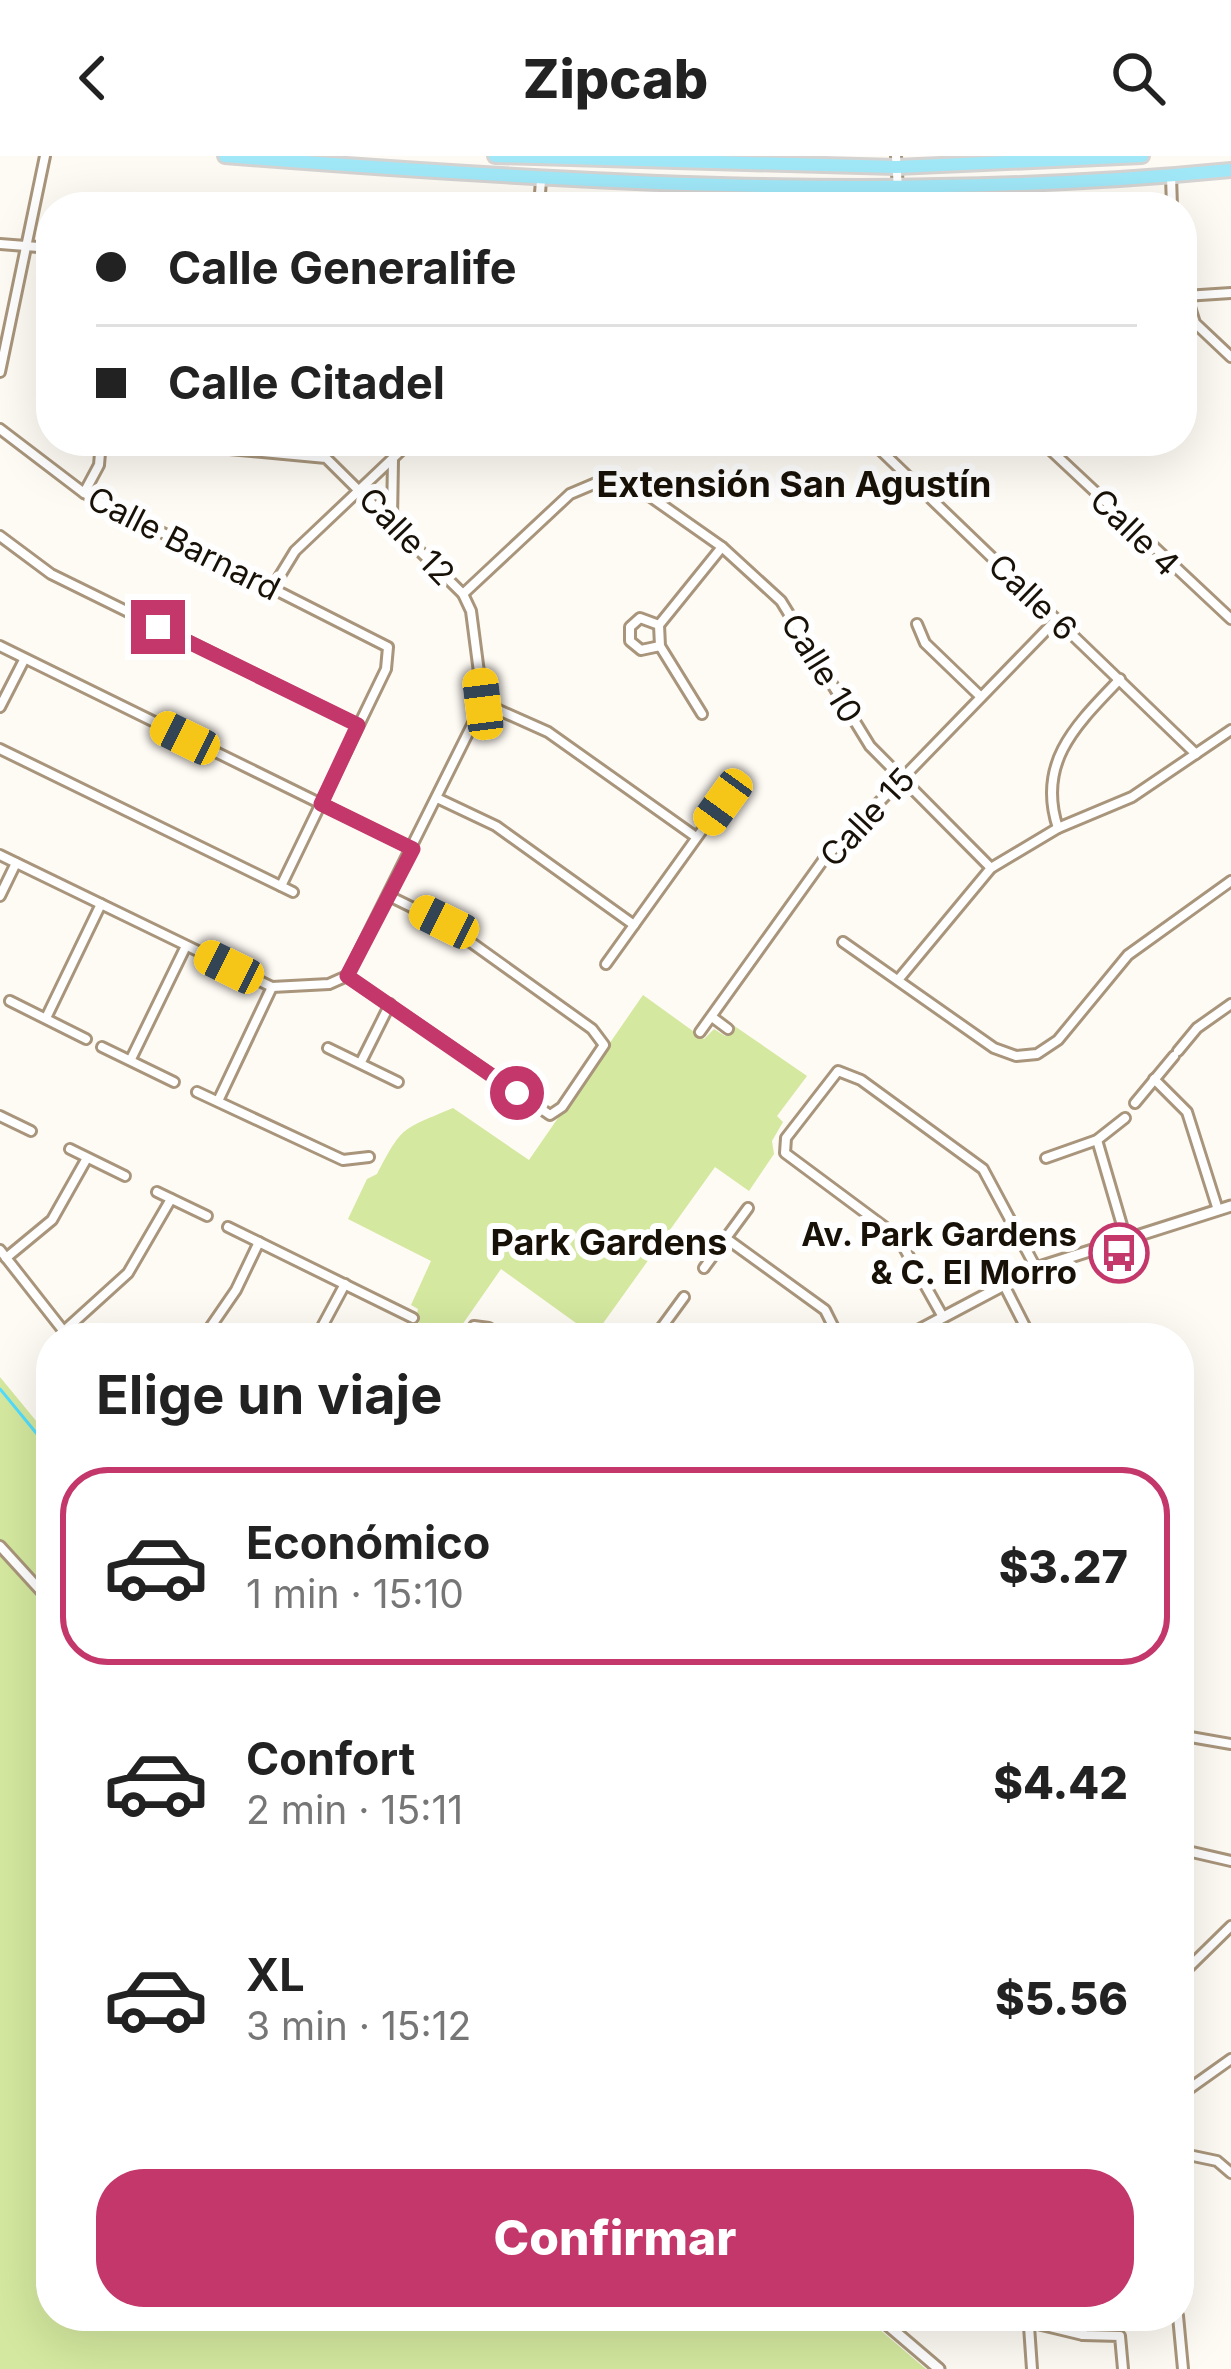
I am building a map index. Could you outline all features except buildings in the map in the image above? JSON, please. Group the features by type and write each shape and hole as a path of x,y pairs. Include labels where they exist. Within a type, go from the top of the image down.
{"highway":[{"path":"224,156 704,187 1078,184 1231,170"},
{"path":"495,156 759,166 1142,156"},
{"path":"759,166 798,156"}],"street":[{"path":"37,192 45,156"},
{"path":"896,161 898,192"},
{"path":"1171,176 1172,192"},
{"path":"541,192 542,180"},
{"path":"0,372 36,196"},
{"path":"0,244 36,247"},
{"path":"1197,295 1231,293"},
{"path":"1197,325 1231,357"},
{"name":"Calle Barnard","path":"0,429 84,493 388,646 386,669 358,725"},
{"path":"84,493 100,456"},
{"name":"Calle 12","path":"304,456 326,458 361,488 463,594"},
{"name":"Calle 6","path":"887,456 1196,754"},
{"name":"Calle 4","path":"1057,456 1231,620"},
{"path":"273,588 295,551 393,458"},
{"path":"392,520 393,458"},
{"name":"Calle 10","path":"463,594 570,494 596,483 638,488 722,547 781,601 870,746 991,868"},
{"path":"0,536 50,574 358,725 281,886"},
{"path":"702,714 660,646 659,625 722,547"},
{"path":"0,855 272,987 329,984 347,976 391,897 483,704 471,611 463,594"},
{"path":"659,625 640,618 630,627 630,641 641,650 660,646"},
{"name":"Calle 15","path":"700,1033 824,859 1056,620"},
{"path":"917,624 925,643 980,697"},
{"path":"0,646 413,849"},
{"path":"0,707 24,660"},
{"path":"1058,828 1049,800 1056,762 1075,727 1120,680"},
{"path":"483,704 548,732 696,837"},
{"path":"898,980 991,868 1058,828 1132,797 1231,730"},
{"path":"0,749 293,892"},
{"path":"439,799 496,826 634,925"},
{"path":"606,964 723,802"},
{"path":"0,896 16,863"},
{"path":"843,942 994,1048 1016,1056 1037,1054 1058,1040 1127,955 1231,881"},
{"path":"347,976 550,1115 562,1107 604,1045 592,1029 444,922 391,897"},
{"path":"46,1018 100,904"},
{"path":"131,1059 186,946"},
{"path":"218,1101 272,987"},
{"path":"10,1001 86,1039"},
{"path":"361,1062 390,1004"},
{"path":"1135,1103 1197,1028 1230,1005"},
{"path":"712,1017 728,1029"},
{"path":"102,1047 174,1082"},
{"path":"328,1048 398,1082"},
{"path":"943,1317 898,1237 785,1153 786,1138 838,1072 861,1080 983,1169 1036,1268"},
{"path":"1154,1079 1187,1112 1218,1210"},
{"path":"197,1092 343,1160 369,1157"},
{"path":"0,1116 31,1130"},
{"path":"1046,1158 1097,1140 1125,1118"},
{"path":"1097,1140 1126,1239"},
{"path":"70,1149 125,1176"},
{"path":"57,1323 3,1254 52,1220 87,1158"},
{"path":"158,1192 207,1216"},
{"path":"77,1323 128,1273 171,1199"},
{"path":"932,1323 1036,1268 1231,1206"},
{"path":"704,1268 748,1208"},
{"path":"228,1227 413,1318"},
{"path":"727,1239 825,1310 832,1323"},
{"path":"213,1323 259,1242"},
{"path":"324,1323 345,1285"},
{"path":"1004,1285 1023,1323"},
{"path":"665,1323 684,1297"},
{"path":"0,1546 36,1586"},
{"path":"1194,1738 1231,1744"},
{"path":"1194,1852 1231,1861"},
{"path":"1194,1962 1231,1926"},
{"path":"1194,2085 1231,2059"},
{"path":"1194,2156 1217,2161 1231,2173"},
{"path":"895,2331 939,2369"},
{"path":"1029,2331 1032,2369"},
{"path":"1059,2331 1120,2336 1123,2369"},
{"path":"1083,2331 1083,2335"},
{"path":"1179,2331 1183,2369"}],"green space":[{"path":"643,995 704,1039 714,1029 725,1036 733,1025 807,1076 777,1116 783,1122 772,1141 774,1154 749,1191 715,1167 603,1323 576,1323 501,1269 463,1323 415,1321 418,1309 411,1305 431,1261 348,1219 367,1179 377,1174 405,1131 453,1108 529,1160"},
{"path":"0,1377 36,1421 36,2331 882,2331 926,2369 0,2369"}],"waterway":[{"path":"0,1389 36,1433"}],"place":[{"name":"Av. Park Gardens & C. El Morro","path":"1119,1253"}],"district":[{"name":"Extensión San Agustín","path":"794,484"},
{"name":"Park Gardens","path":"609,1242"}],"route":[{"path":"158,627 358,725 321,804 413,849 347,976 517,1093"}]}
